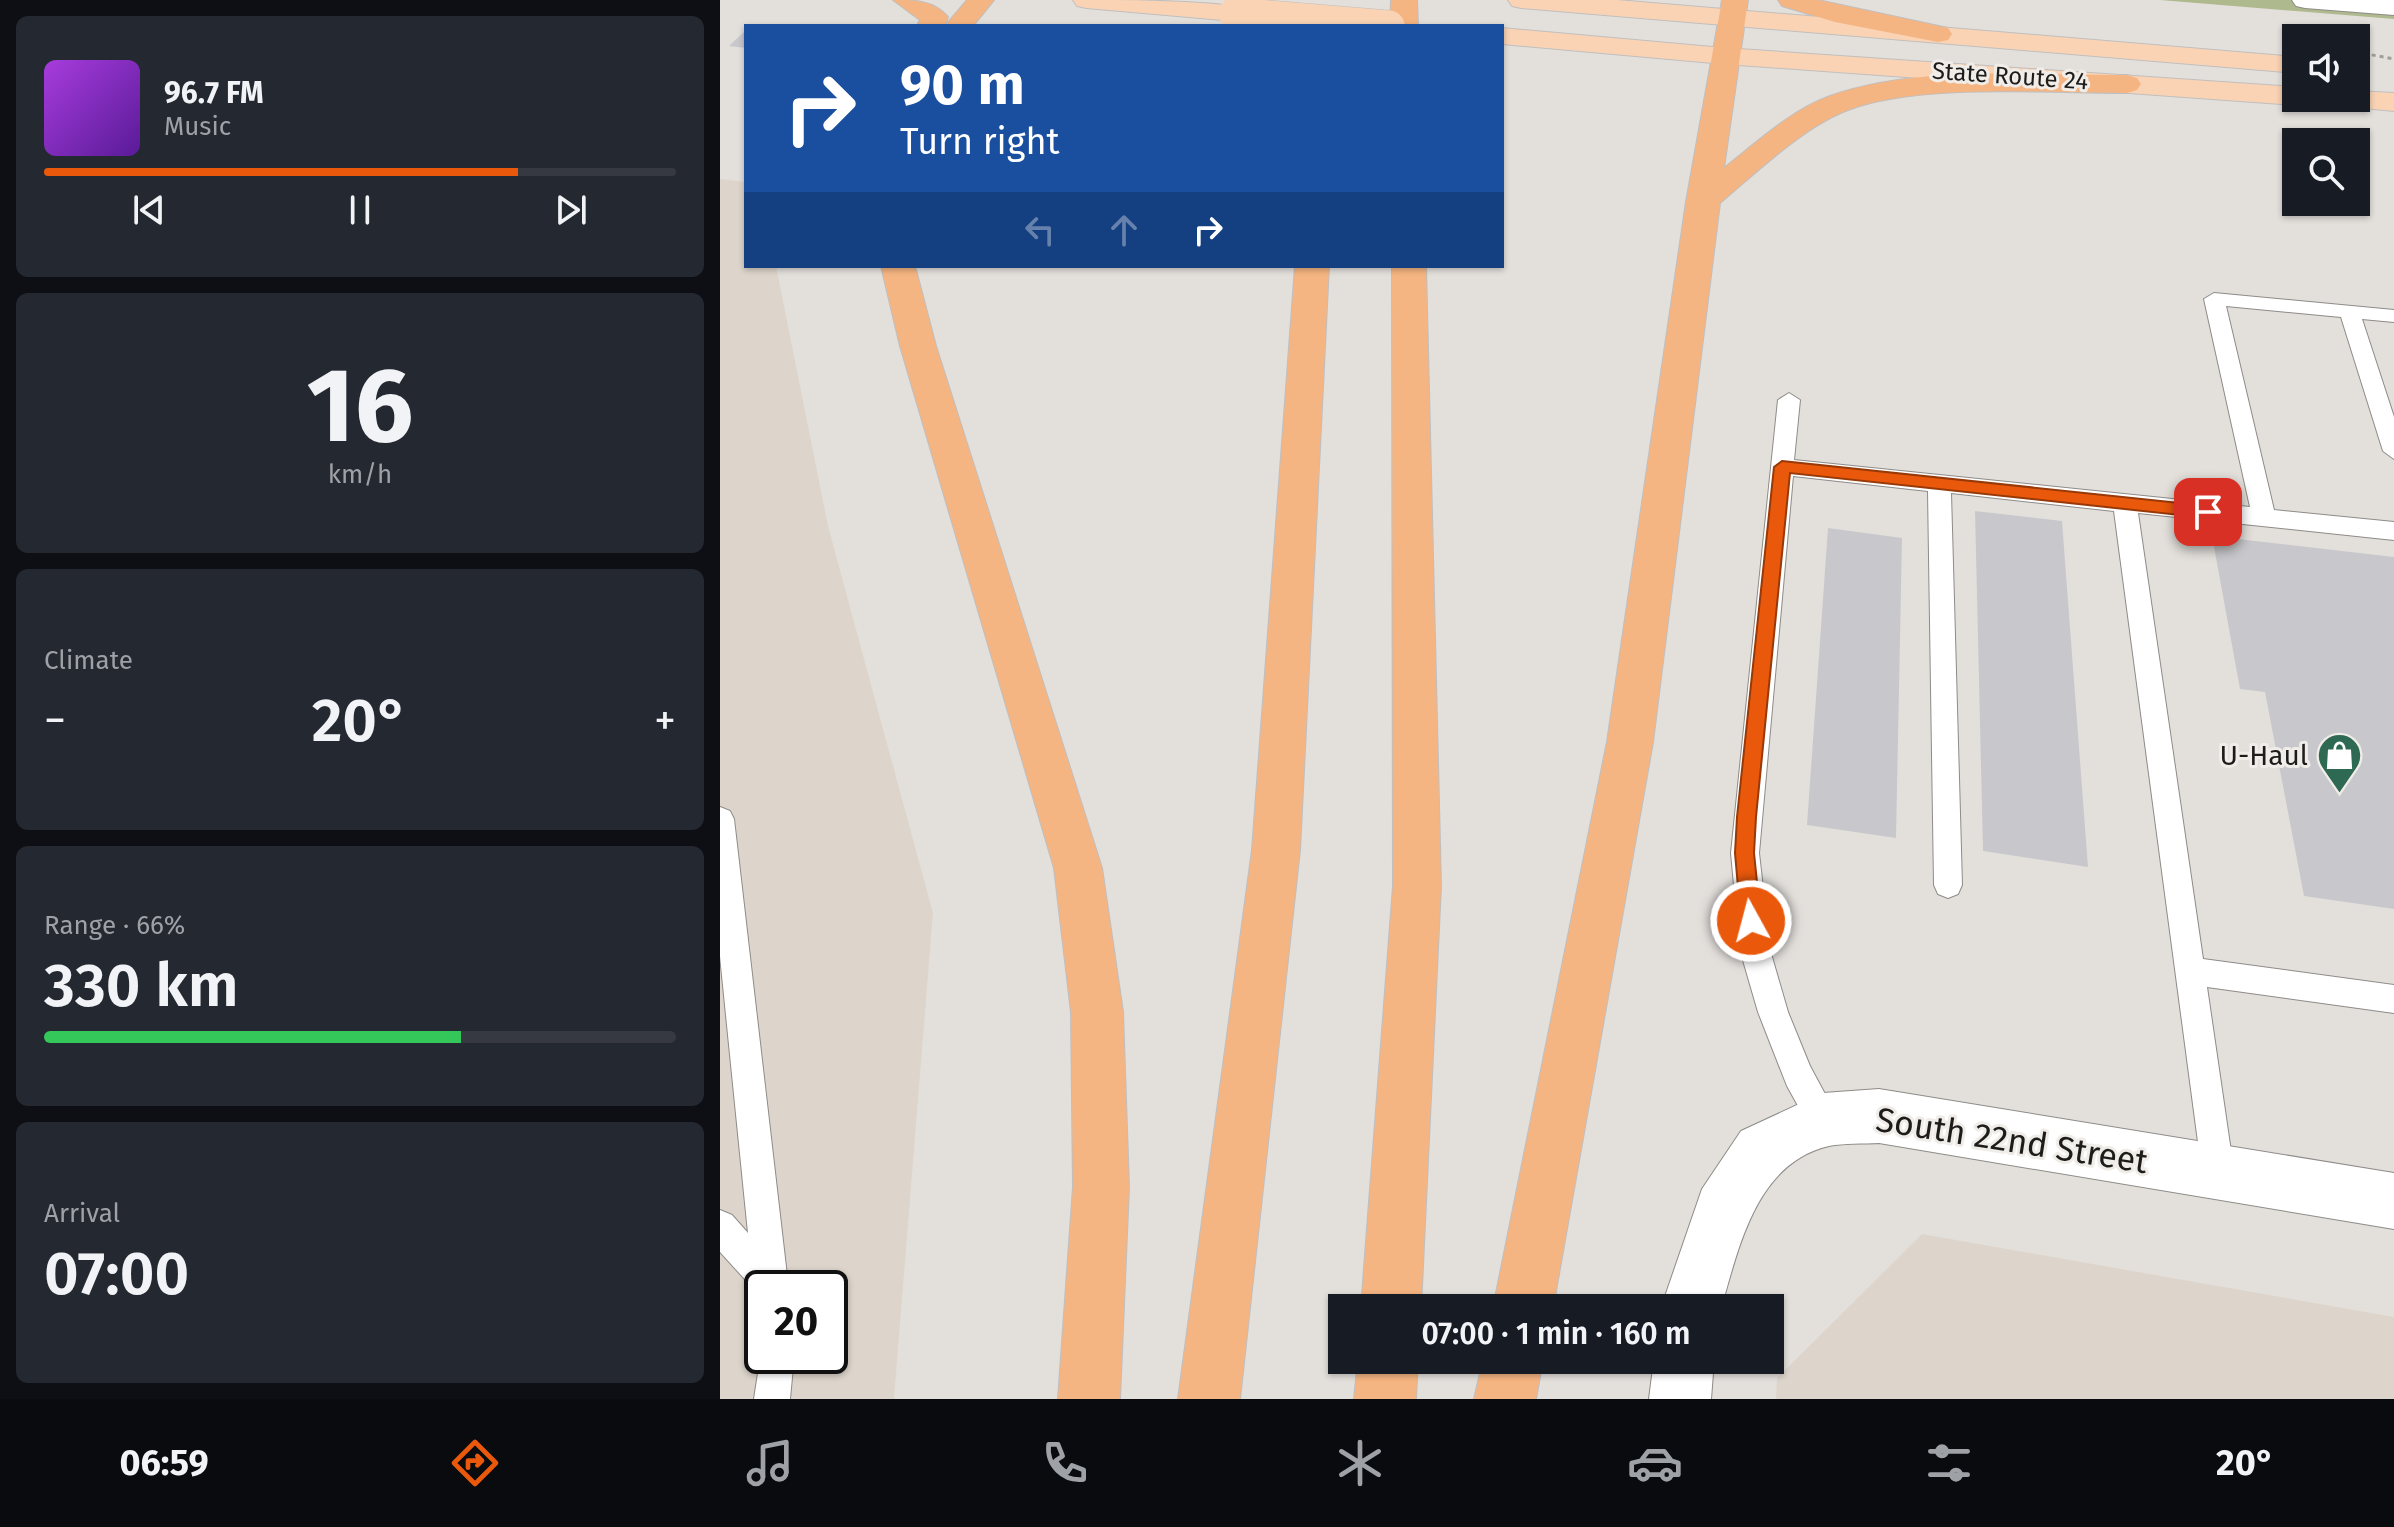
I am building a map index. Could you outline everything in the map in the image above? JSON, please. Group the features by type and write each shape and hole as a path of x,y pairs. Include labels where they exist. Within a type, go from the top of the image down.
{"highway":[{"path":"906,0 934,17 932,24"},
{"path":"961,24 981,0"},
{"path":"1325,24 1326,0"},
{"path":"1404,0 1404,24"},
{"path":"1791,0 1835,14 1938,34"},
{"path":"1526,1294 1630,742 1702,202 1733,8"},
{"path":"1702,202 1780,138 1838,103 1921,86 2127,84"},
{"path":"898,268 918,346 1078,868 1097,1012 1101,1187 1089,1399"},
{"path":"1209,1399 1276,850 1312,268"},
{"path":"1392,1294 1417,886 1409,268"},
{"path":"1385,1399 1387,1374"},
{"path":"1505,1399 1510,1374"}],"main road":[{"path":"1086,0 1365,24"},
{"name":"State Route 24","path":"1521,0 1733,8 1938,34 2282,64"},
{"name":"State Route 24","path":"1504,36 1724,56 2282,95"},
{"path":"2370,100 2394,102"}],"street":[{"path":"2305,0 2394,7"},
{"name":"South 22nd Street","path":"1695,1294 1722,1209 1761,1151 1823,1120 1879,1116 2394,1201"},
{"path":"1680,1399 1683,1374"}],"lane":[{"path":"2264,517 2214,299 2394,316"},
{"path":"2349,312 2394,451"},
{"path":"1789,400 1747,817 1747,892 1755,950 1773,1012 1798,1075 1823,1120"},
{"path":"1782,467 2394,531"},
{"path":"1939,483 1948,885"},
{"path":"2125,504 2218,1172"},
{"path":"720,819 769,1270"},
{"path":"2190,971 2394,999"},
{"path":"720,1227 758,1270"},
{"path":"772,1399 774,1374"}],"path":[{"path":"2370,55 2394,59"}],"shaded area":[{"path":"720,179 744,182 744,268 776,268 828,526 933,913 894,1399 720,1399"},
{"path":"1922,1234 2394,1317 2394,1399 1776,1399 1777,1378"}],"green space":[{"path":"2160,0 2394,0 2394,19"}],"building":[{"path":"744,32 744,48 729,46"},
{"path":"1975,511 2062,521 2088,867 1983,851"},
{"path":"1828,528 1902,538 1896,838 1807,825"},
{"name":"U-Haul","path":"2212,536 2394,557 2394,909 2304,896 2265,692 2240,689"}],"place":[{"name":"U-Haul","path":"2339,794"}],"route":[{"path":"1751,921 1745,853 1747,817 1782,467 2208,512"}]}
